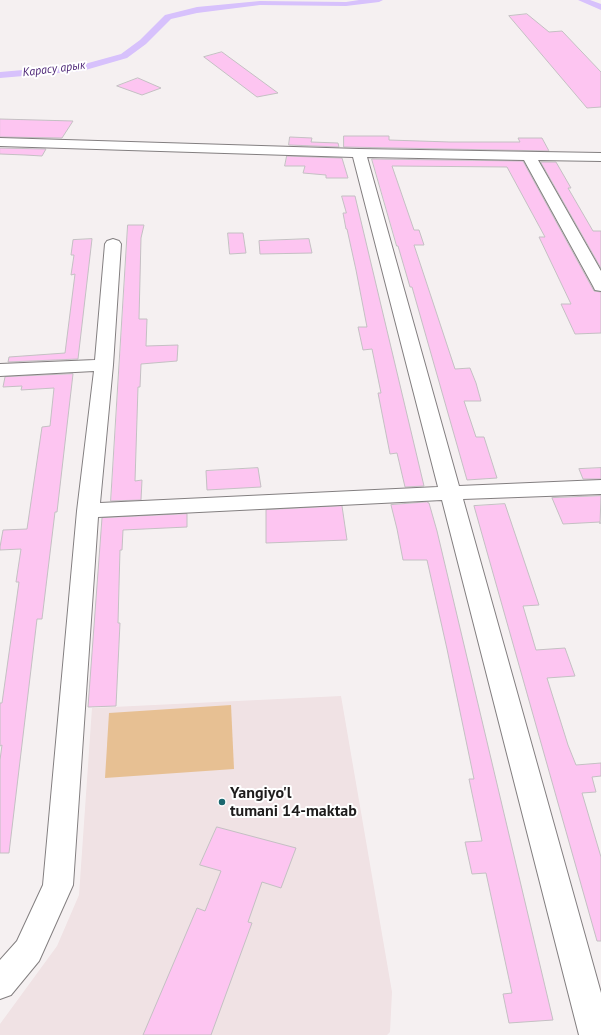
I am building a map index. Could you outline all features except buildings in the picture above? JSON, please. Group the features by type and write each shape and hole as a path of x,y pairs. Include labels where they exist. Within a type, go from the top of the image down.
{"street":[{"path":"0,142 359,153 601,157"},
{"path":"359,153 596,1035"},
{"path":"529,156 601,286"},
{"path":"0,984 28,951 58,886 88,510 104,365 113,244"},
{"path":"0,370 104,365"},
{"path":"88,510 601,487"}],"shaded area":[{"name":"Yangiyo'l tumani 14-maktab","path":"341,696 392,992 390,1032 387,1035 0,1035 0,1024 57,946 79,895 92,708"},
{"path":"231,705 234,769 105,778 109,713"}],"waterway":[{"name":"Карасу арык","path":"0,75 82,68 124,56 143,42 168,17 197,10 260,3 346,4 379,0"},
{"name":"Карасу арык","path":"582,0 601,7"}],"place":[{"name":"Yangiyo'l tumani 14-maktab","path":"222,802"}]}
